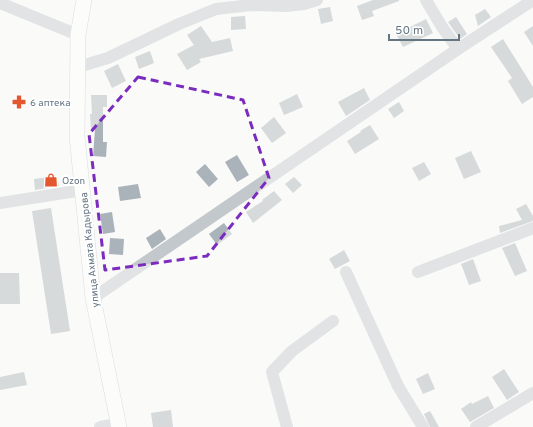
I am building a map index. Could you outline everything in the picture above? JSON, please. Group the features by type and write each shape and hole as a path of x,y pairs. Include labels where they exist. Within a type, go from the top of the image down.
{"main road":[{"name":"улица Ахмата Кадырова","path":"84,0 78,35 77,136 93,298 119,425"}],"street":[{"path":"78,67 108,58 216,9 251,5 286,6 304,4 317,0"},
{"path":"426,0 442,27 458,49"},
{"path":"93,298 458,49 533,0"},
{"path":"0,3 78,35"},
{"path":"0,203 83,190"},
{"path":"418,272 533,228"},
{"path":"346,272 398,386 423,427"},
{"path":"287,427 272,372 292,351 333,321"},
{"path":"476,427 533,392"},
{"path":"100,427 119,425"}],"highlighted area":[{"path":"138,77 243,100 269,178 207,256 105,270 89,134"}],"building":[{"path":"373,0 399,1 372,11 374,16 362,20 357,6"},
{"path":"330,7 333,21 321,24 318,9"},
{"path":"485,9 491,17 478,26 475,15"},
{"path":"245,16 246,29 231,30 231,17"},
{"path":"456,17 467,34 460,39 448,22"},
{"path":"426,19 433,33 403,47 396,34"},
{"path":"201,26 212,42 230,38 233,51 199,59 201,62 187,70 177,54 194,45 187,35"},
{"path":"533,26 533,46 524,32"},
{"path":"503,39 533,87 533,97 522,104 508,81 512,78 491,47"},
{"path":"150,51 154,63 139,69 135,57"},
{"path":"118,64 126,81 112,88 104,71"},
{"path":"364,88 370,100 346,116 338,102"},
{"path":"297,94 303,107 284,115 279,103"},
{"path":"91,95 107,95 107,107 103,107 103,142 107,142 106,157 93,156 95,129 91,129"},
{"path":"399,102 404,111 394,118 388,109"},
{"path":"274,117 286,133 272,143 261,128"},
{"path":"370,125 379,139 355,154 347,141"},
{"path":"471,151 481,172 464,179 455,158"},
{"path":"237,155 249,175 237,182 225,162"},
{"path":"424,162 431,174 419,181 412,168"},
{"path":"205,164 218,179 209,187 196,172"},
{"path":"57,176 59,186 35,190 34,179"},
{"path":"294,177 302,185 293,193 285,184"},
{"path":"138,184 141,198 120,201 118,187"},
{"path":"274,191 282,200 253,223 246,212 263,201 262,200"},
{"path":"526,204 533,216 533,221 500,233 499,226 522,220 516,209"},
{"path":"51,208 70,331 51,334 32,211"},
{"path":"112,212 115,232 103,234 100,214"},
{"path":"224,223 232,234 217,245 209,234"},
{"path":"160,229 166,239 152,249 146,238"},
{"path":"110,238 124,239 123,255 109,254"},
{"path":"515,243 527,271 515,276 502,248"},
{"path":"344,250 350,261 335,269 329,259"},
{"path":"473,259 481,281 469,285 461,264"},
{"path":"0,273 19,273 20,304 0,304"},
{"path":"504,369 519,392 507,400 492,377"},
{"path":"24,372 27,385 0,390 0,377"},
{"path":"428,373 435,389 423,394 416,379"},
{"path":"488,396 494,408 470,422 461,409 471,402 472,404"},
{"path":"171,410 173,427 153,427 151,413"},
{"path":"430,411 439,427 430,427 424,414"}],"place":[{"name":"6 аптека","path":"19,102"},
{"name":"Ozon","path":"51,180"}]}
